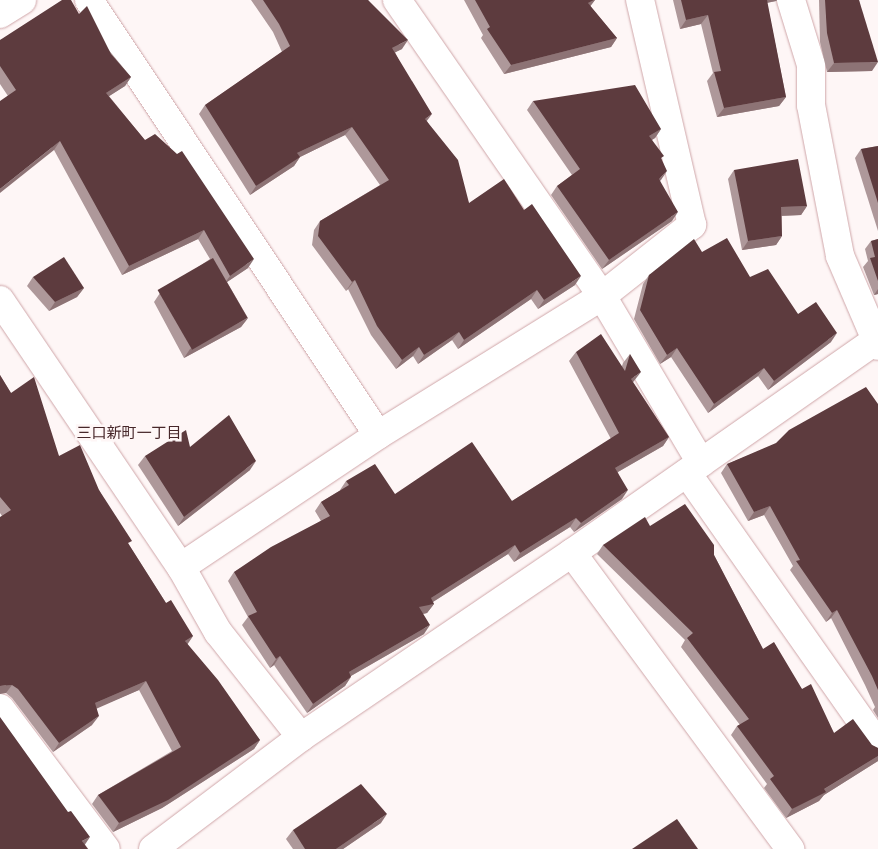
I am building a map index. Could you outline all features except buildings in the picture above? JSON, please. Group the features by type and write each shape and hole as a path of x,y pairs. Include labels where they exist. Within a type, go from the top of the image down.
{"street":[{"path":"0,14 22,0"},
{"path":"89,0 378,435"},
{"path":"397,0 602,296 694,468 878,745"},
{"path":"181,567 378,435 602,296 692,225 640,0"},
{"path":"153,849 301,737 877,343 840,256 811,105 811,66 791,0"},
{"path":"0,300 181,567 218,632 301,737"},
{"path":"572,553 790,849"},
{"path":"0,708 106,849"}],"district":[{"name":"三口新町一丁目","path":"129,433"}]}
